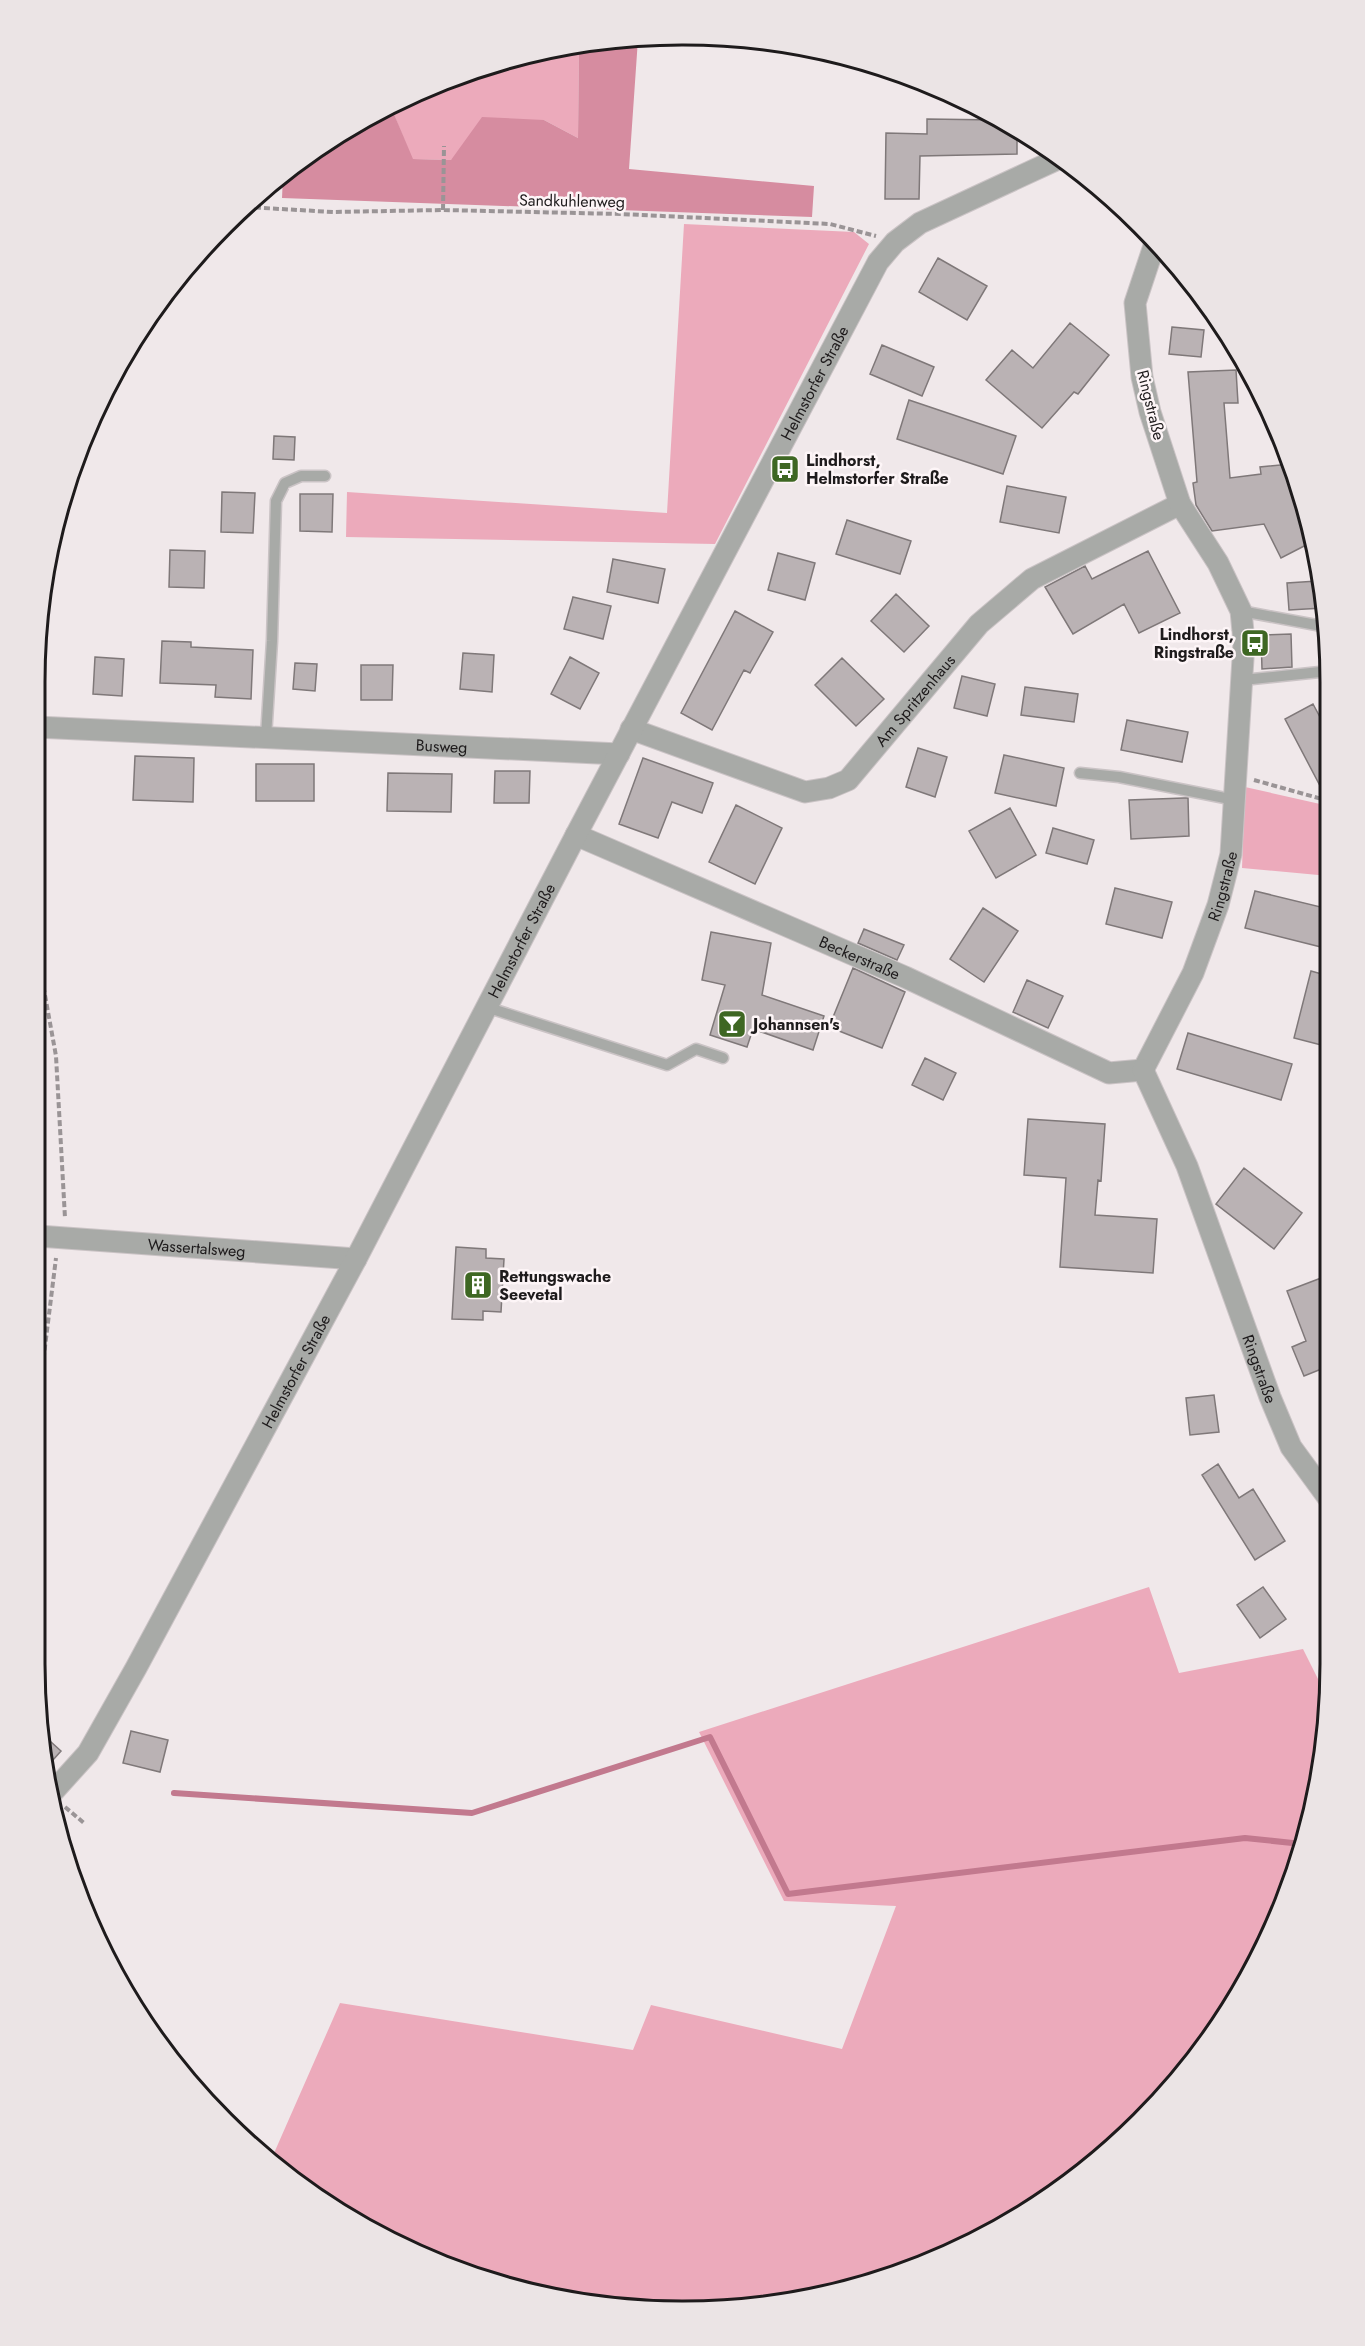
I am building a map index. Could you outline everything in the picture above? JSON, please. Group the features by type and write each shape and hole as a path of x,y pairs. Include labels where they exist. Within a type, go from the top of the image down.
{"street":[{"name":"Helmstorfer Straße","path":"57,1787 88,1753 356,1259 631,729 878,262 895,242 920,223 1051,162"},
{"name":"Ringstraße","path":"1152,252 1135,303 1142,376 1150,412 1180,504 1218,563 1241,611 1244,642 1231,854 1218,905 1193,973 1143,1070 1187,1166 1278,1417 1291,1447 1320,1487"},
{"name":"Am Spritzenhaus","path":"631,729 805,792 829,788 848,780 979,624 1032,579 1180,504"},
{"name":"Busweg","path":"45,727 619,754"},
{"name":"Beckerstraße","path":"576,835 904,977 1109,1073 1143,1070"},
{"name":"Wassertalsweg","path":"45,1237 356,1259"}],"lane":[{"path":"267,737 276,501 285,483 301,476 325,476"},
{"path":"1241,611 1317,625"},
{"path":"1243,680 1320,672"},
{"path":"1080,773 1119,777 1235,800"},
{"path":"486,1007 667,1065 696,1049 723,1058"}],"path":[{"path":"443,210 444,146"},
{"name":"Sandkuhlenweg","path":"257,208 333,212 443,210 621,214 830,224 895,242"},
{"path":"1236,774 1320,798"},
{"path":"45,995 56,1056 65,1219 53,1270 45,1341"}],"shaded area":[{"path":"637,46 629,169 814,186 812,217 282,198 283,186 294,177 328,152 394,115 413,159 451,160 482,117 544,120 578,138 579,53"},
{"path":"579,53 578,138 544,120 451,160 412,159 394,115 478,79 518,67"},
{"path":"684,224 854,232 869,244 715,544 346,537 347,492 667,513"},
{"path":"1245,787 1320,804 1320,875 1242,868"},
{"path":"1149,1587 1179,1673 1303,1649 1320,1682 1315,1747 1308,1788 1286,1868 1254,1945 1213,2018 1162,2084 1103,2143 1037,2194 964,2235 887,2267 807,2289 766,2296 682,2301 599,2296 518,2279 439,2252 364,2216 328,2194 274,2153 340,2003 633,2050 651,2005 842,2049 896,1906 784,1901 699,1732"}],"building":[{"path":"927,119 981,120 1017,140 1017,154 920,156 919,199 885,199 886,133 927,134"},
{"path":"938,258 987,286 967,320 919,292"},
{"path":"1070,323 1109,355 1078,394 1074,392 1042,428 986,380 1012,350 1033,368"},
{"path":"1172,327 1204,330 1201,357 1169,354"},
{"path":"882,345 934,367 922,396 870,374"},
{"path":"1236,370 1238,403 1224,403 1230,478 1261,474 1260,467 1281,465 1305,546 1281,558 1264,524 1212,531 1196,505 1193,483 1197,482 1188,372"},
{"path":"909,400 1016,436 1003,474 897,439"},
{"path":"274,436 295,437 294,460 273,459"},
{"path":"1007,486 1066,497 1059,533 1000,522"},
{"path":"222,492 255,493 253,533 221,532"},
{"path":"300,494 333,494 332,532 300,531"},
{"path":"847,520 911,541 900,574 836,554"},
{"path":"170,550 205,551 204,588 169,587"},
{"path":"1148,551 1180,613 1139,633 1124,604 1073,634 1045,587 1085,566 1092,579"},
{"path":"778,553 815,563 805,600 768,590"},
{"path":"613,559 665,569 658,603 607,592"},
{"path":"1312,581 1316,608 1289,610 1287,583"},
{"path":"896,594 929,626 904,652 871,621"},
{"path":"573,597 611,606 603,639 564,629"},
{"path":"735,611 773,632 750,673 744,670 712,730 681,713"},
{"path":"1291,634 1292,667 1262,669 1261,635"},
{"path":"162,641 191,642 191,647 253,650 251,699 215,697 216,685 160,683"},
{"path":"463,653 494,655 492,692 460,689"},
{"path":"95,657 124,659 122,696 93,694"},
{"path":"570,657 599,673 580,709 551,694"},
{"path":"842,658 884,699 856,726 815,685"},
{"path":"295,663 317,664 315,691 293,689"},
{"path":"361,665 393,665 392,700 361,700"},
{"path":"962,676 995,684 987,716 954,708"},
{"path":"1025,687 1078,694 1074,722 1021,715"},
{"path":"1313,704 1320,717 1320,786 1285,719"},
{"path":"1127,720 1188,732 1182,762 1121,750"},
{"path":"918,748 947,757 935,797 906,787"},
{"path":"1004,755 1064,768 1056,806 995,793"},
{"path":"135,756 194,758 193,802 133,800"},
{"path":"643,758 713,783 702,813 672,802 658,838 619,824"},
{"path":"256,764 314,764 314,801 256,801"},
{"path":"495,771 530,771 529,803 494,803"},
{"path":"388,773 452,774 451,812 387,811"},
{"path":"1188,798 1189,836 1131,839 1129,800"},
{"path":"736,805 782,828 755,884 709,862"},
{"path":"1010,808 1036,855 996,878 969,831"},
{"path":"1053,828 1094,840 1087,864 1046,853"},
{"path":"1115,888 1172,902 1162,938 1106,924"},
{"path":"1255,891 1320,907 1320,947 1245,928"},
{"path":"983,908 1018,931 984,982 950,959"},
{"path":"864,929 904,945 897,960 858,943"},
{"path":"711,932 771,943 762,995 824,1016 813,1050 753,1029 747,1047 710,1035 725,985 702,980"},
{"path":"853,968 905,992 882,1048 829,1027"},
{"path":"1311,971 1320,974 1320,1045 1294,1038"},
{"path":"1027,980 1063,996 1048,1028 1013,1012"},
{"path":"1188,1033 1292,1064 1281,1100 1177,1069"},
{"path":"925,1058 956,1073 943,1100 912,1085"},
{"path":"1028,1119 1105,1124 1101,1181 1098,1180 1095,1215 1157,1219 1153,1273 1060,1267 1066,1178 1024,1175"},
{"path":"1244,1168 1302,1213 1274,1249 1216,1204"},
{"name":"Rettungswache Seevetal","path":"456,1247 486,1249 486,1258 504,1259 501,1312 483,1311 483,1320 452,1319"},
{"path":"1320,1278 1320,1370 1304,1376 1292,1347 1306,1341 1287,1291"},
{"path":"1214,1395 1219,1432 1190,1435 1186,1398"},
{"path":"1218,1464 1239,1498 1253,1489 1285,1541 1255,1560 1202,1475"},
{"path":"1263,1587 1286,1619 1260,1638 1237,1605"},
{"path":"131,1731 168,1740 160,1772 123,1763"},
{"path":"49,1740 61,1751 52,1761"}],"waterway":[{"path":"174,1793 472,1813 710,1737 788,1894 1245,1838 1293,1843"}],"place":[{"name":"Lindhorst, Helmstorfer Straße","path":"785,469"},
{"name":"Lindhorst, Ringstraße","path":"1255,643"},
{"name":"Johannsen's","path":"732,1024"},
{"name":"Rettungswache Seevetal","path":"478,1285"}]}
